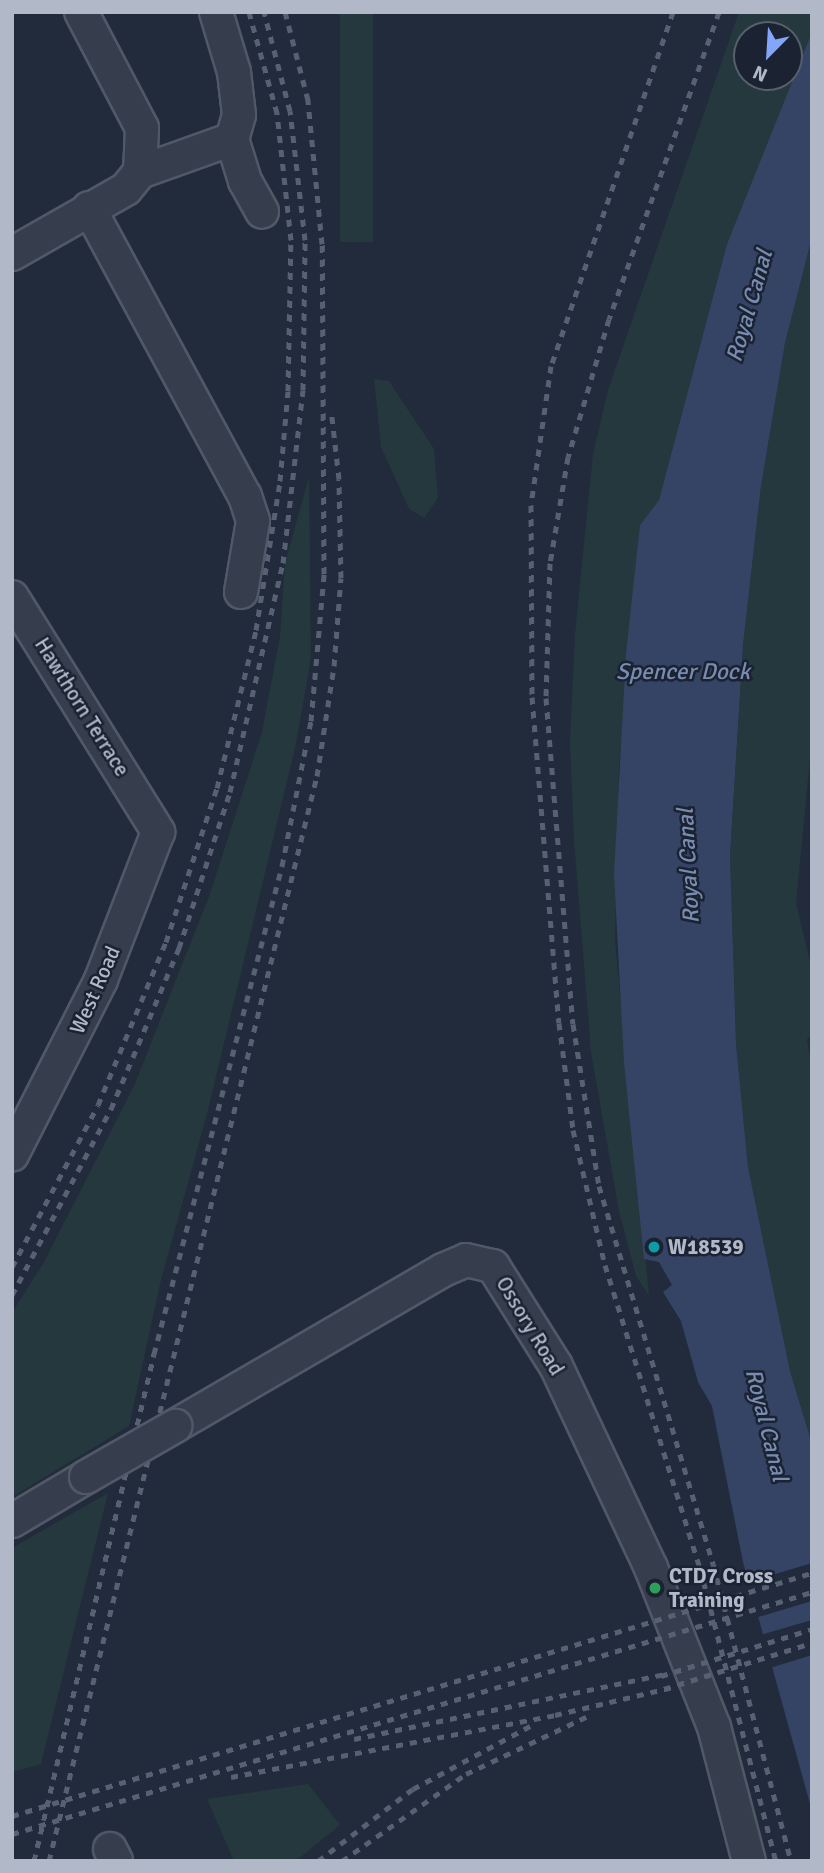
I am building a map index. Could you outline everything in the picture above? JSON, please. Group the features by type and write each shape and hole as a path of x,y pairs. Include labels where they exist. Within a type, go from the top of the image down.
{"street":[{"path":"81,12 142,128 141,172"},
{"path":"216,12 234,72 239,115 232,139 245,181 262,212"},
{"path":"12,254 126,189 141,172 232,139"},
{"path":"89,208 245,495 253,521 241,592"},
{"name":"Hawthorn Terrace","path":"12,597 152,818"},
{"name":"West Road","path":"12,1155 101,980 155,846 158,832 152,818"},
{"name":"Ossory Road","path":"12,1521 443,1270 466,1260 493,1266 556,1366 651,1568 714,1727 750,1861"}],"green space":[{"path":"340,12 373,12 373,242 340,242"},
{"path":"739,12 812,12 812,32 803,54 803,21 736,21"},
{"path":"733,29 733,91 788,91 727,244 659,500 640,525 619,767 615,940 649,1296 636,1276 619,1211 591,1052 574,840 570,742 575,634 593,454 608,390"},
{"path":"812,237 812,738 796,903 812,970 812,1036 807,1039 812,1072 812,1444 790,1371 748,1167 736,1044 730,855 743,645 761,486 785,343"},
{"path":"374,379 389,381 434,449 438,498 424,518 409,509 381,447"},
{"path":"309,477 311,658 296,744 207,1114 161,1280 129,1426 12,1497 12,1313 44,1262 134,1086 210,894 262,732 280,636 285,563"},
{"path":"108,1493 41,1764 12,1772 12,1548"},
{"path":"308,1784 340,1825 296,1861 234,1861 207,1799"}],"water":[{"path":"812,32 812,237 785,343 761,486 743,645 730,855 736,1044 748,1167 790,1371 812,1444 812,1811 743,1562 712,1406 698,1382 681,1321 663,1292 672,1285 659,1262 644,1259 624,1063 614,874 626,653 640,525 659,500 727,244 788,91 803,91 803,54"}],"pier":[{"path":"812,1563 812,1601 755,1618 745,1583"},
{"path":"812,1620 812,1655 770,1668 760,1635"}],"railway":[{"path":"12,1267 98,1105 166,942 217,788 256,630 280,481 288,391 291,240 277,113 249,12"},
{"path":"12,1295 111,1109 179,948 230,792 283,563 303,390 305,240 290,111 264,12"},
{"path":"34,1861 154,1354 282,866 311,721 324,574 322,244 308,100 285,12"},
{"path":"673,12 551,366 531,505 532,697 559,1023 573,1130 605,1265 700,1568 776,1861"},
{"path":"719,12 609,319 568,457 550,563 546,698 573,1024 599,1186 713,1564 791,1861"},
{"path":"49,1861 317,776 334,666 341,578 339,479 331,409"},
{"path":"12,1816 812,1573"},
{"path":"12,1834 812,1592"},
{"path":"661,1676 812,1629"},
{"path":"664,1689 812,1643"},
{"path":"354,1739 669,1673"},
{"path":"231,1777 555,1715 673,1687"},
{"path":"342,1861 466,1774 588,1716"},
{"path":"318,1861 413,1789 530,1726"}],"place":[{"name":"W18539","path":"654,1247"},
{"name":"CTD7 Cross Training","path":"655,1588"}],"water label":[{"name":"Royal Canal","path":"750,306"},
{"name":"Spencer Dock","path":"683,672"},
{"name":"Royal Canal","path":"689,866"},
{"name":"Royal Canal","path":"766,1425"}]}
